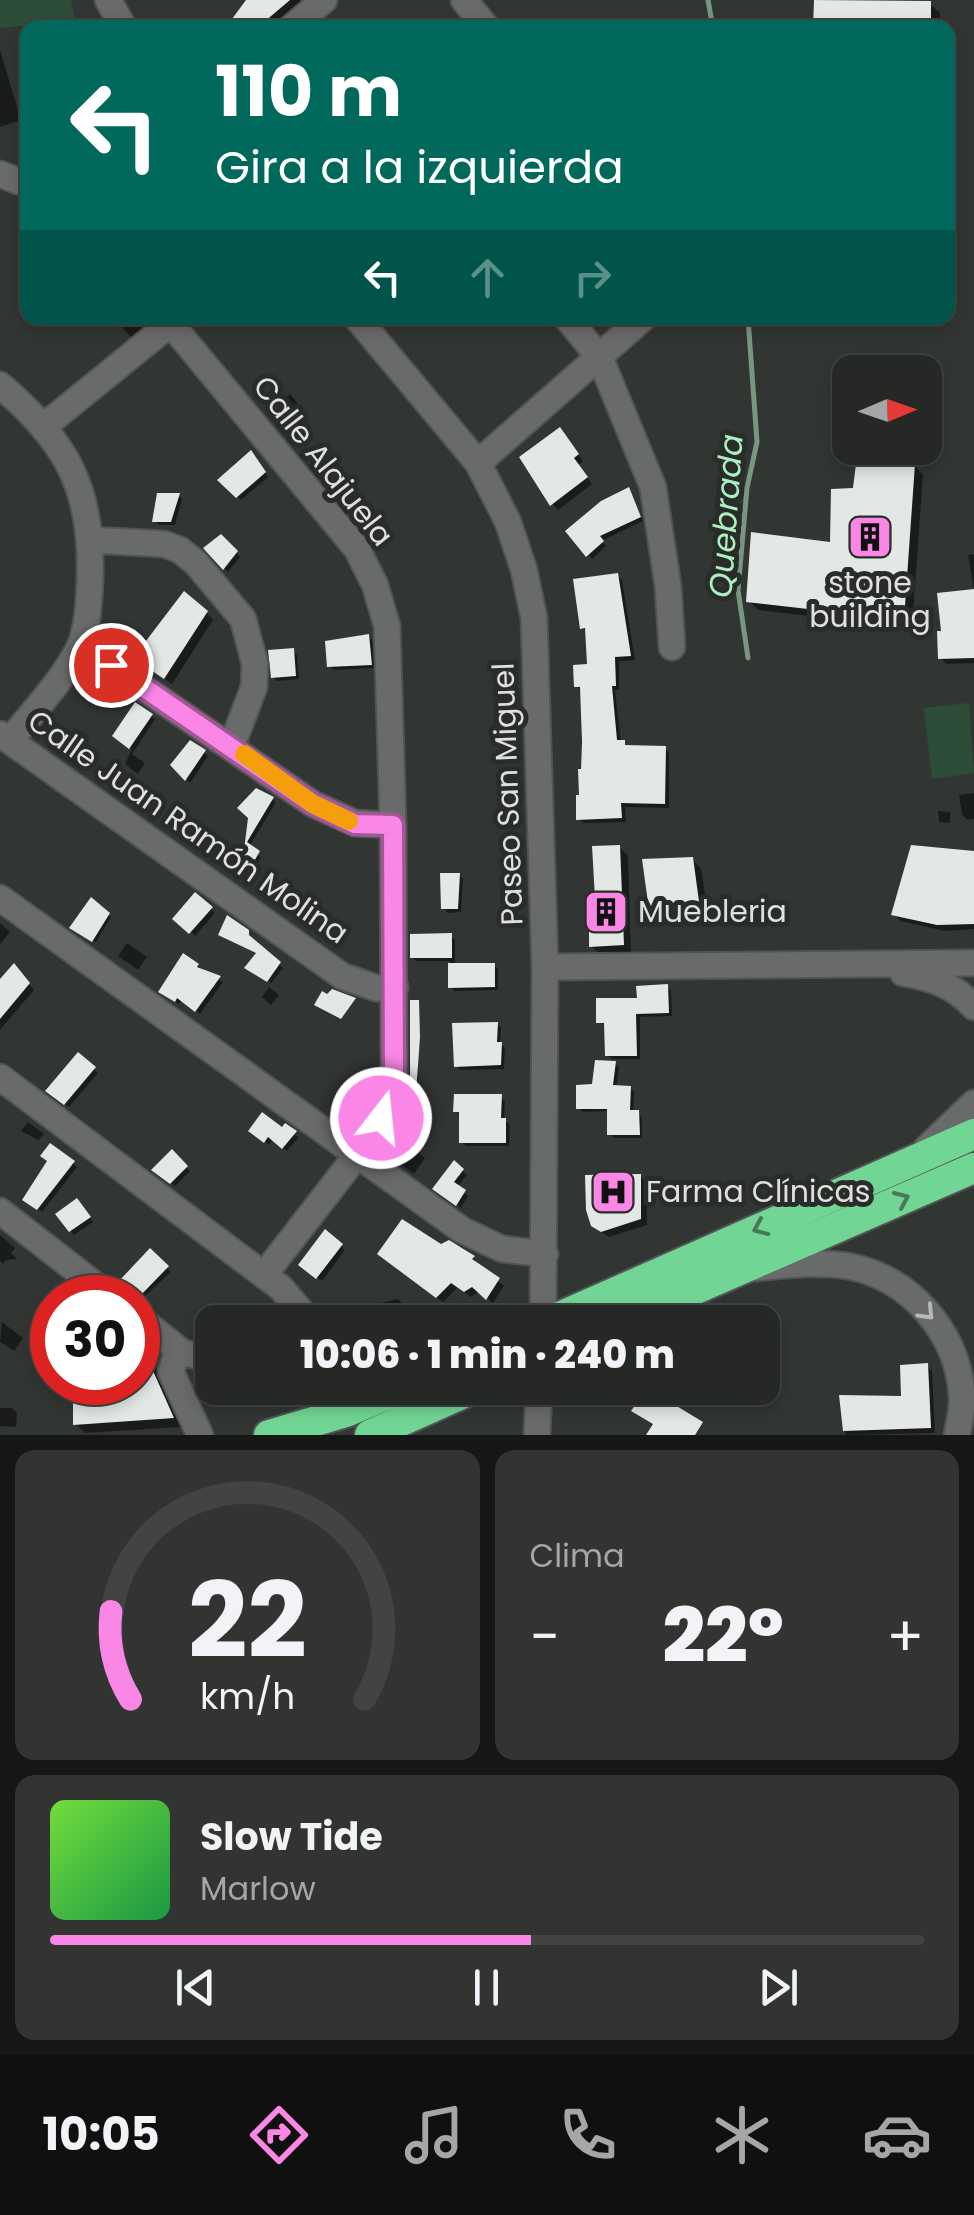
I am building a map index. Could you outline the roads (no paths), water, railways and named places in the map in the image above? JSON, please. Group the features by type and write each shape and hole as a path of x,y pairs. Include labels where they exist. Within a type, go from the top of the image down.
{"highway":[{"path":"584,1305 974,1134"},
{"path":"659,1305 974,1168"},
{"path":"269,1435 362,1405"},
{"path":"370,1435 436,1405"}],"street":[{"path":"464,0 480,20"},
{"path":"43,427 162,325"},
{"name":"Calle Alajuela","path":"172,325 357,550 375,584 387,626 394,1074 381,1118 264,1275"},
{"name":"Paseo San Miguel","path":"363,325 478,463 508,522 534,618 545,967 545,1305"},
{"path":"572,325 600,358 652,487 668,586 672,647"},
{"path":"478,463 636,325"},
{"path":"0,385 64,454 84,497 92,540 90,593 81,645 5,738"},
{"path":"92,540 164,544 180,550 196,563 243,619 255,664 254,687 232,745"},
{"path":"81,645 313,804 355,824 393,825"},
{"name":"Calle Juan Ramón Molina","path":"5,738 342,976 376,988 395,987"},
{"path":"0,898 462,1230 545,1266"},
{"path":"545,967 974,962"},
{"path":"859,964 931,977 958,991 974,1007"},
{"path":"0,1077 264,1275 295,1305"},
{"path":"913,1160 974,1103"},
{"path":"0,1210 83,1275"},
{"path":"740,1270 818,1264 850,1267 888,1280 933,1315 954,1352 962,1398 957,1435"},
{"path":"160,1335 183,1353 195,1354"},
{"path":"183,1353 174,1359 171,1372 200,1435"},
{"path":"537,1431 539,1405"},
{"path":"968,1435 974,1420"}],"waterway":[{"name":"Quebrada","path":"708,0 712,20"},
{"name":"Quebrada","path":"748,658 738,590 747,488 757,442 749,325"}],"place":[{"name":"stone building","path":"870,537"},
{"name":"Muebleria","path":"606,912"},
{"name":"Farma Clínicas","path":"613,1192"}]}
